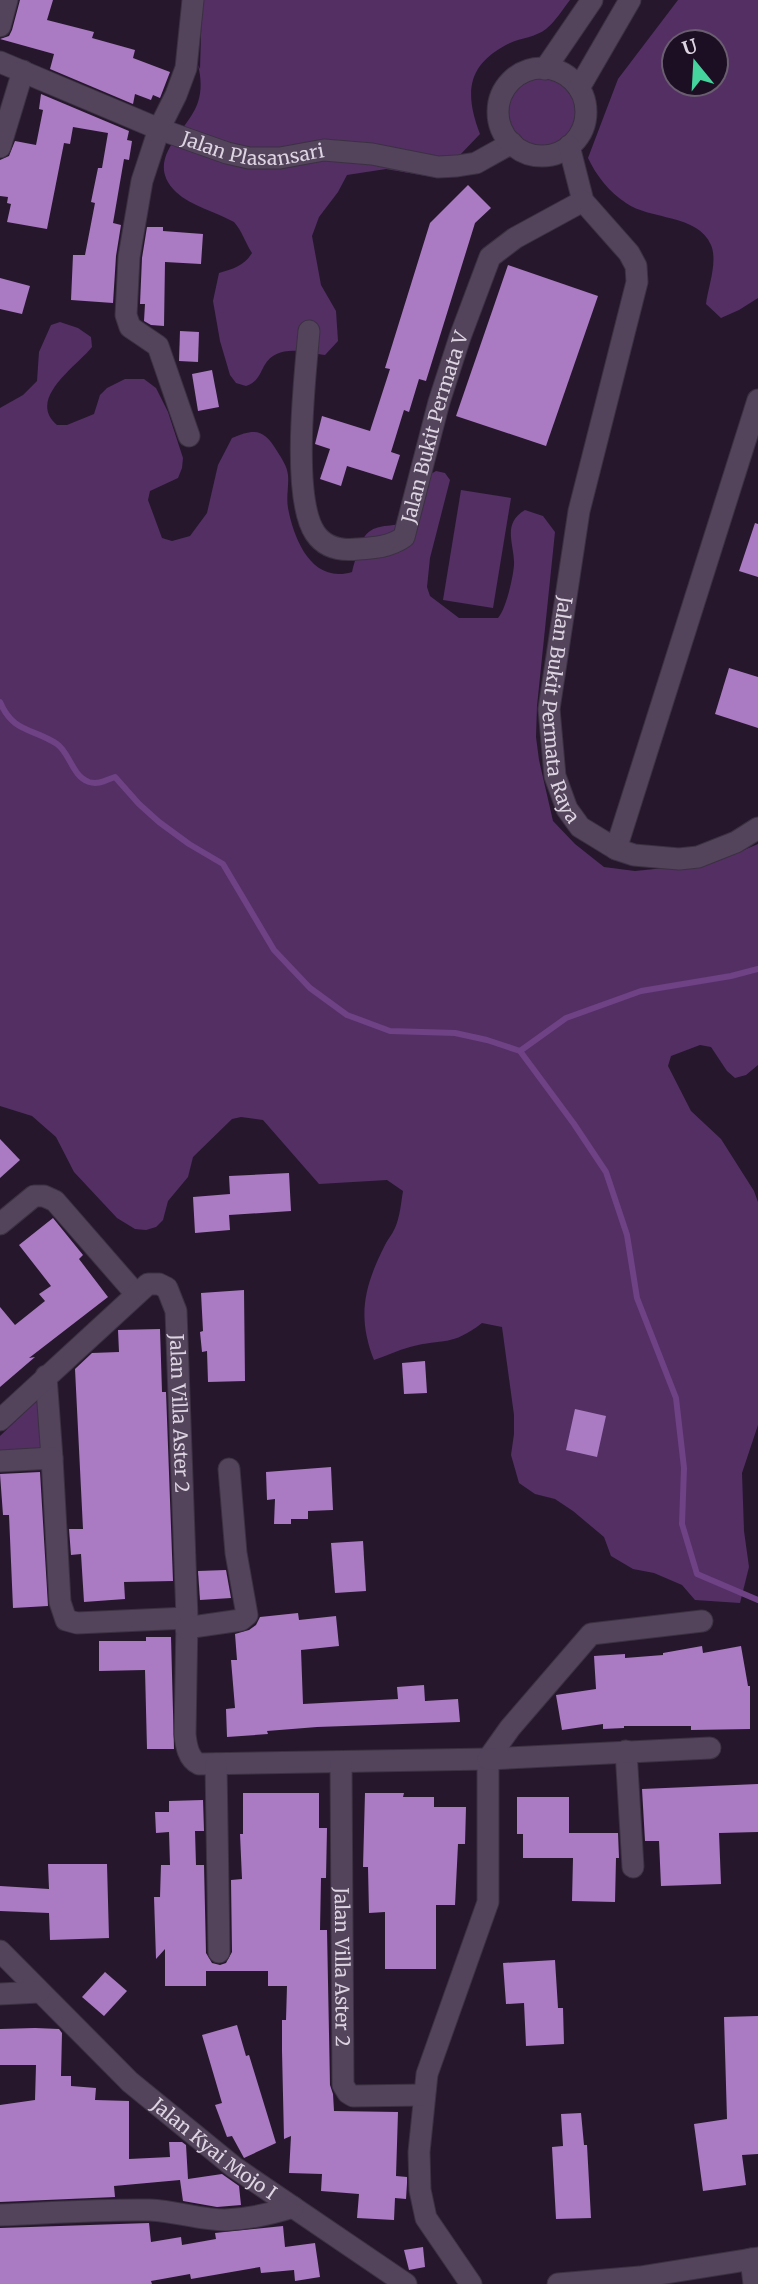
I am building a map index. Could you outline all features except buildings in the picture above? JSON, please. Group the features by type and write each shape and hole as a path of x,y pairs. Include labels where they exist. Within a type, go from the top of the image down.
{"street":[{"path":"0,26 7,0"},
{"path":"188,436 158,346 130,327 126,315 132,230 142,181 159,129 186,68 192,0"},
{"path":"545,69 592,0"},
{"path":"579,88 630,0"},
{"name":"Jalan Plasansari","path":"0,62 159,129 249,158 280,158 324,150 372,154 438,167 476,163 512,143"},
{"path":"545,69 562,73 579,88 584,100 585,119 582,131 569,146 558,152 540,155 522,151 512,143 500,122 501,98 514,78 529,71 545,69"},
{"path":"0,147 23,71"},
{"name":"Jalan Bukit Permata Raya","path":"569,146 583,201 629,253 636,266 637,282 579,511 549,709 555,776 568,809 580,827 616,849 634,855 679,859 698,857 736,842 758,828"},
{"name":"Jalan Bukit Permata V","path":"309,331 302,458 303,496 310,521 315,533 334,548 347,550 391,544 404,537 439,402 460,337 491,257 515,238 583,201"},
{"path":"616,849 758,400"},
{"path":"0,1224 34,1196 44,1196 55,1201 136,1294 0,1420"},
{"name":"Jalan Villa Aster 2","path":"136,1294 148,1284 159,1284 167,1288 176,1311 186,1623 186,1743 194,1762 488,1759 710,1748"},
{"path":"46,1376 60,1602 66,1620 70,1623 186,1623 241,1620 247,1615 236,1552 229,1469"},
{"path":"0,1461 52,1458"},
{"path":"471,2284 439,2239 423,2209 419,2152 427,2074 488,1902 488,1759 510,1728 591,1634 702,1621"},
{"path":"626,1751 633,1867"},
{"name":"Jalan Villa Aster 2","path":"341,1762 343,2085 353,2096 424,2095"},
{"path":"216,1763 219,1952"},
{"name":"Jalan Kyai Mojo I","path":"0,1951 130,2082 234,2167 406,2284"},
{"path":"0,1994 39,1992"},
{"path":"0,2215 148,2210 173,2211 224,2220 265,2215 293,2207"},
{"path":"558,2284 640,2281 755,2259 754,2284"}],"shaded area":[{"path":"202,0 570,0 546,29 496,51 477,70 471,92 480,134 438,178 386,169 347,175 319,217 312,236 321,285 336,311 338,341 325,355 300,351 276,354 269,359 255,381 246,386 236,383 230,375 220,341 213,301 219,273 242,264 252,253 234,222 182,197 167,180 164,168 171,146 193,113 199,97"},
{"path":"678,0 758,0 758,298 721,318 706,304 713,252 705,235 685,223 626,203 599,177 588,158 618,79"},
{"path":"543,76 563,82 573,92 579,112 573,132 563,142 543,148 523,142 513,132 507,112 513,92 523,82"},
{"path":"60,322 78,328 91,337 92,347 57,383 50,394 47,405 49,415 57,425 67,425 94,414 100,395 107,388 125,379 144,379 156,388 168,412 183,458 178,478 150,491 148,500 162,538 172,541 190,536 207,513 218,465 232,438 253,432 268,438 284,463 288,475 288,508 295,533 307,556 326,572 352,572 361,544 371,531 387,526 417,523 429,475 436,471 445,473 450,480 430,558 427,587 430,596 459,618 498,618 511,585 514,557 511,535 513,522 525,510 543,516 555,532 536,737 553,821 575,844 604,867 635,871 713,863 758,844 758,1065 746,1075 735,1078 711,1047 700,1045 671,1056 668,1066 691,1111 721,1139 754,1191 758,1202 758,1425 742,1473 744,1531 749,1567 740,1603 695,1600 682,1585 654,1573 633,1569 611,1556 604,1537 573,1511 555,1499 535,1494 519,1483 511,1455 514,1415 502,1327 482,1323 455,1339 410,1347 374,1360 366,1330 365,1302 377,1262 397,1224 403,1191 387,1180 319,1184 263,1120 241,1117 232,1119 193,1157 188,1177 168,1201 163,1220 156,1227 135,1229 117,1218 74,1172 56,1137 32,1116 0,1106 0,408 23,395 37,381 39,352 51,325"},
{"path":"461,490 511,498 493,608 443,600"},
{"path":"40,1398 40,1452 0,1452 0,1436"}],"waterway":[{"path":"0,702 17,725 57,744 83,779 96,783 115,777 159,822 223,864 274,950 310,988 347,1015 390,1031 455,1033 520,1051 606,1172 627,1235 637,1298 676,1398 684,1468 682,1524 697,1574 758,1600"},
{"path":"520,1051 566,1018 641,991 758,969"}]}
